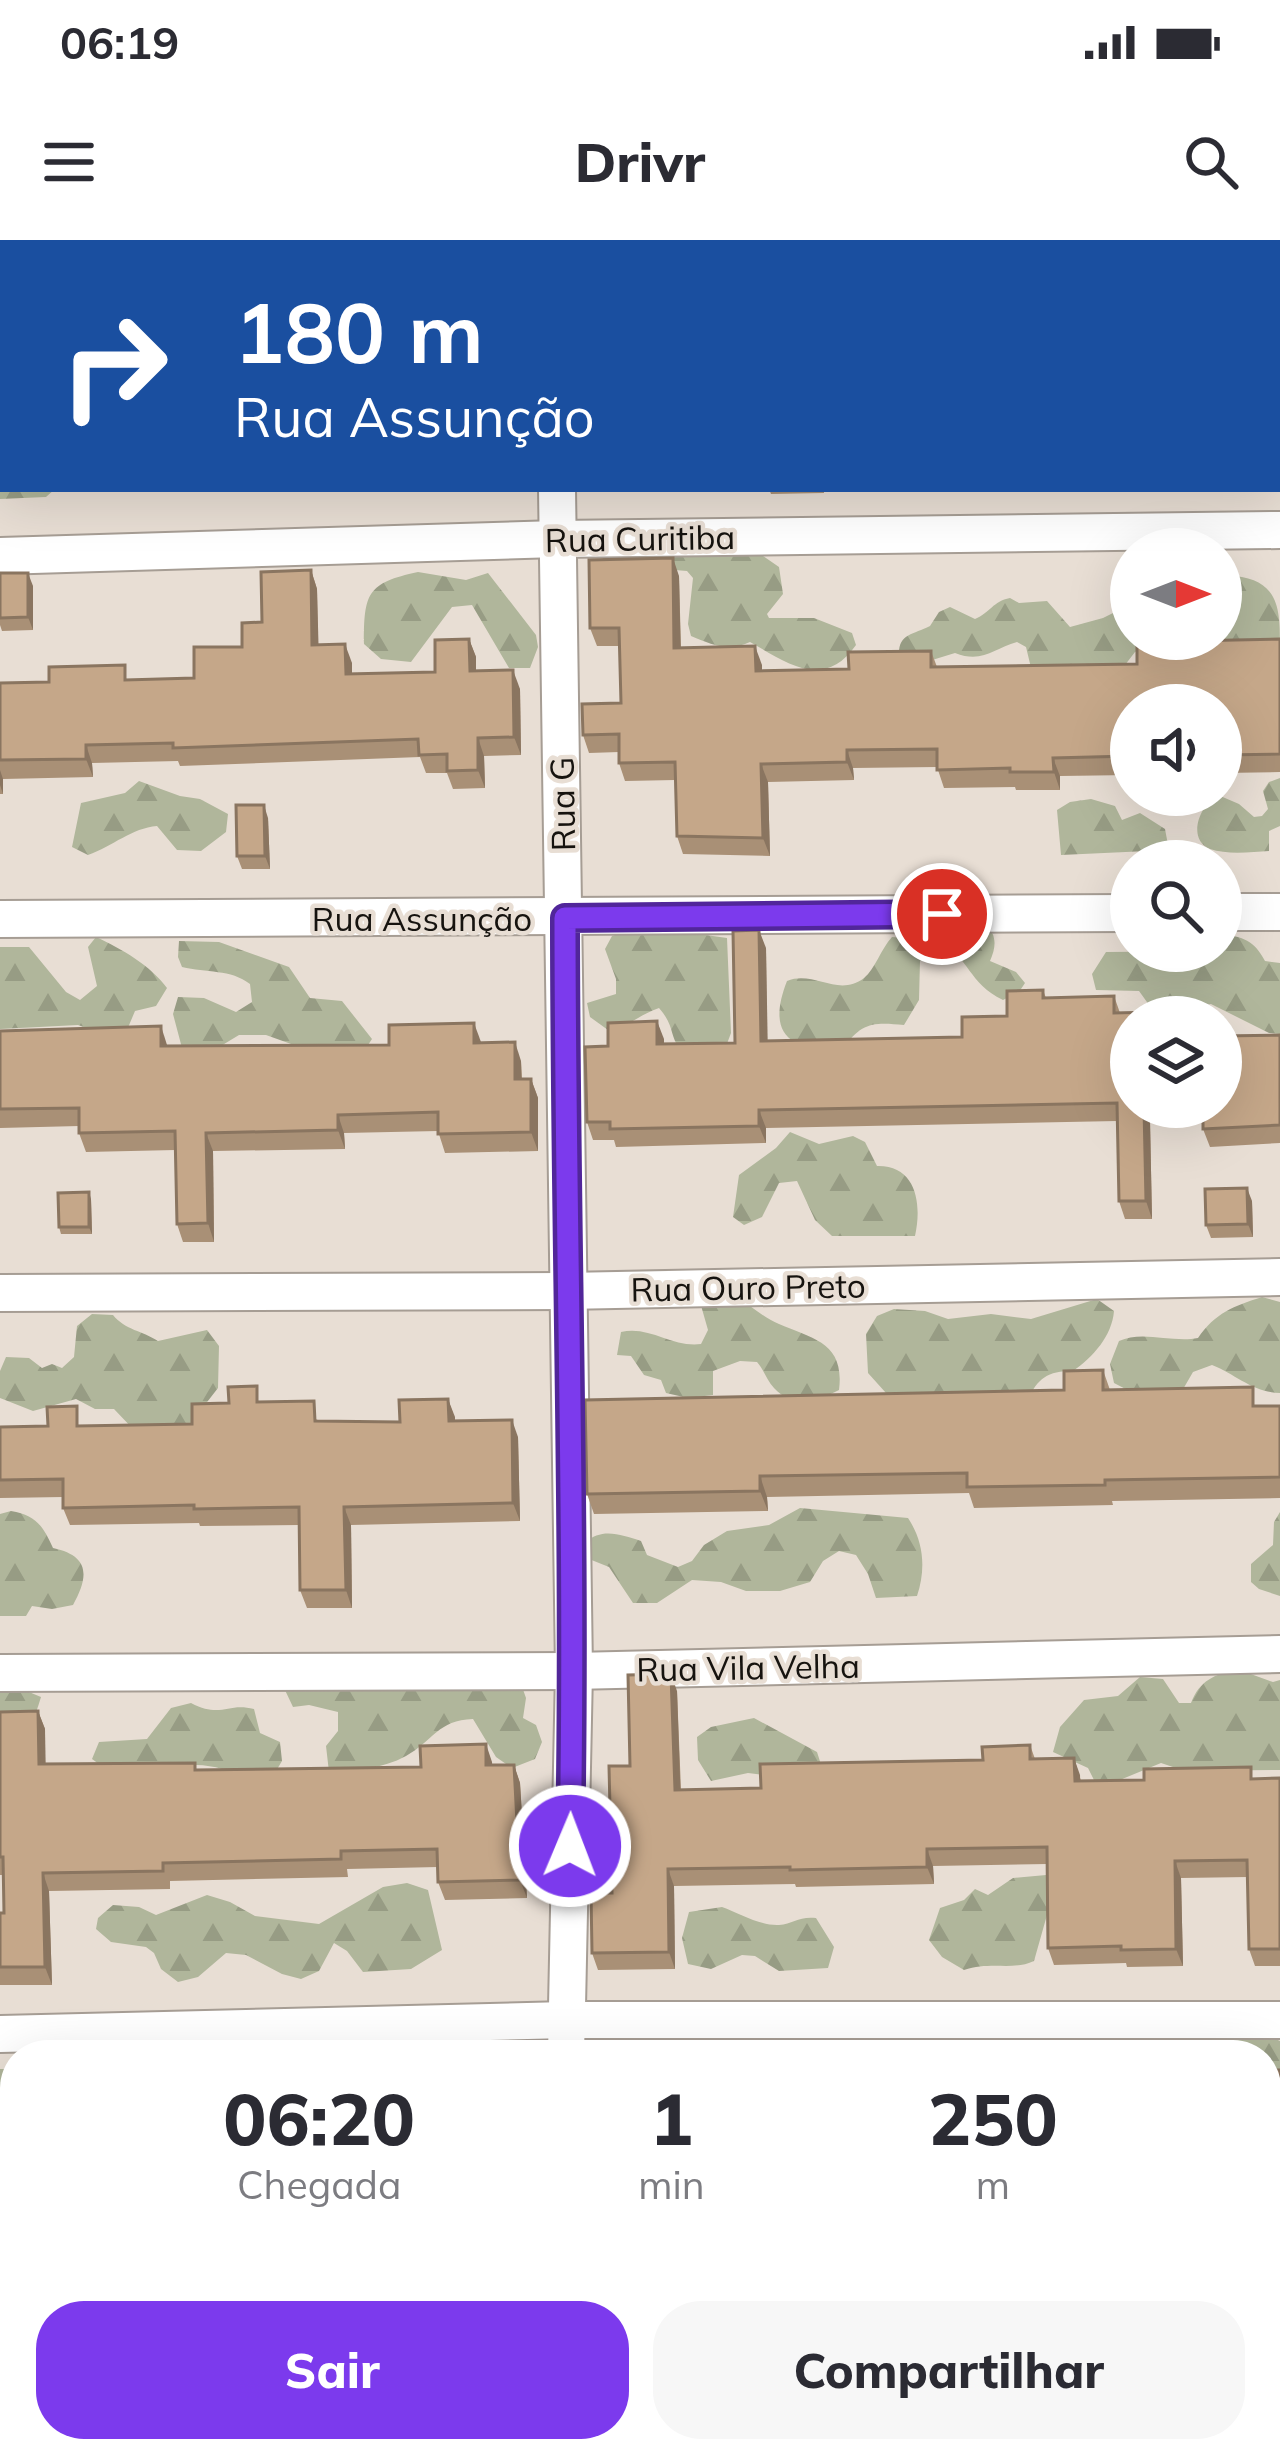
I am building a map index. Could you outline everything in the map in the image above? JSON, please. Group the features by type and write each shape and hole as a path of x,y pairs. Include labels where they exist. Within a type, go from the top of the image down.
{"street":[{"name":"Rua G","path":"557,492 574,1671 566,2038"},
{"name":"Rua Curitiba","path":"0,556 557,539 1280,530"},
{"path":"1242,912 1280,911"},
{"name":"Rua Assunção","path":"0,920 1110,913"},
{"name":"Rua Ouro Preto","path":"0,1293 566,1291 1280,1277"},
{"name":"Rua Vila Velha","path":"0,1673 574,1671 1280,1654"},
{"path":"0,2034 566,2038 1280,2020"}],"green space":[{"path":"0,492 52,492 46,497 0,499"},
{"path":"605,552 760,554 779,567 783,594 767,614 769,618 814,618 852,633 856,645 844,659 818,670 791,664 750,642 727,647 706,642 691,636 693,578 687,571 601,564"},
{"path":"418,572 466,580 488,573 536,635 538,647 530,668 509,668 472,605 452,607 411,662 381,659 364,644 368,602 379,586"},
{"path":"1242,577 1261,584 1274,600 1280,648 1242,648"},
{"path":"1010,598 1019,603 1047,601 1070,627 1110,614 1110,660 1129,660 1125,665 1033,676 1026,647 1017,642 981,656 955,653 929,661 899,656 904,639 930,626 939,612 950,607 975,619"},
{"path":"1280,778 1280,826 1269,831 1269,851 1242,853 1242,840 1200,840 1200,816 1242,816 1242,807 1254,817 1262,816 1268,809 1263,791"},
{"path":"139,781 200,799 228,814 226,832 201,851 177,850 157,826 88,855 72,847 81,803 125,793"},
{"path":"1091,799 1110,805 1110,816 1122,820 1145,816 1165,829 1167,840 1110,840 1110,853 1061,855 1057,810 1070,802"},
{"path":"964,920 981,923 992,932 995,945 990,961 1016,972 1025,983 1019,992 1003,1000 991,993 944,947 920,961 919,1000 904,1025 869,1026 843,1049 798,1044 782,1028 779,1016 787,981 854,983 868,974 892,937 930,940"},
{"path":"642,926 727,938 731,1033 725,1049 680,1049 659,1008 608,1030 590,1017 587,1003 616,994 605,949 612,936"},
{"path":"96,937 135,959 167,988 156,1006 135,1011 127,1030 111,1037 78,1025 0,1029 0,947 29,947 66,992 80,1000 97,986 88,947"},
{"path":"1242,939 1247,941 1265,961 1280,963 1280,1034 1242,1020 1242,996 1143,996 1139,991 1096,990 1092,974 1110,952 1110,972 1242,972"},
{"path":"179,941 219,942 289,967 310,998 342,1001 372,1039 364,1051 305,1049 266,1035 239,1035 201,1058 182,1048 173,1014 178,997 204,998 236,1012 252,1002 250,984 226,974 182,967"},
{"path":"790,1132 819,1144 853,1136 865,1142 877,1166 901,1172 914,1189 915,1236 832,1236 815,1220 797,1181 779,1183 762,1217 744,1225 733,1217 739,1175"},
{"path":"736,1297 832,1352 840,1374 839,1390 814,1400 789,1399 772,1385 757,1362 740,1361 713,1371 713,1395 688,1398 666,1393 661,1380 644,1375 631,1356 617,1355 621,1332 641,1331 701,1344 708,1330 700,1302"},
{"path":"1262,1297 1280,1302 1280,1393 1253,1386 1212,1365 1193,1372 1182,1391 1139,1396 1114,1383 1110,1364 1119,1341 1198,1338 1226,1312"},
{"path":"1097,1299 1114,1311 1100,1345 1073,1371 1044,1377 1027,1401 907,1401 886,1393 868,1373 866,1334 877,1316 894,1309 925,1311 948,1319 991,1314 1031,1319"},
{"path":"92,1314 113,1315 158,1341 207,1330 219,1346 218,1388 183,1433 134,1430 114,1409 95,1409 76,1399 33,1411 0,1398 0,1371 6,1357 29,1358 42,1368 52,1364 62,1368 74,1357 77,1326"},
{"path":"800,1508 908,1518 922,1556 917,1596 876,1598 856,1555 839,1551 823,1561 810,1582 780,1591 746,1591 721,1582 692,1580 657,1603 633,1603 609,1567 589,1559 585,1543 605,1534 626,1537 641,1541 647,1555 678,1567 727,1531 769,1525"},
{"path":"11,1511 33,1519 53,1548 80,1562 82,1585 73,1605 32,1606 26,1616 0,1616 0,1514"},
{"path":"1280,1512 1280,1596 1251,1582 1251,1564 1273,1545 1274,1522"},
{"path":"1237,1669 1273,1682 1280,1680 1280,1770 1185,1771 1161,1763 1115,1782 1096,1784 1088,1768 1053,1752 1060,1727 1084,1700 1118,1696 1140,1677 1163,1679 1179,1703 1191,1703 1209,1680"},
{"path":"519,1678 526,1698 523,1718 536,1725 542,1742 535,1759 512,1768 496,1757 473,1719 444,1727 388,1764 329,1772 326,1746 338,1731 338,1712 309,1705 293,1707 284,1688"},
{"path":"0,1680 41,1697 35,1716 0,1726"},
{"path":"191,1703 210,1710 254,1709 260,1733 280,1742 282,1761 276,1771 239,1777 210,1766 177,1765 110,1772 92,1759 99,1742 147,1739 171,1708"},
{"path":"754,1718 817,1752 824,1774 789,1778 748,1773 711,1781 698,1760 697,1737 711,1727"},
{"path":"1057,1874 1059,1900 1047,1915 1034,1961 964,1970 942,1957 929,1940 940,1908 964,1900 975,1889 988,1895 1013,1878"},
{"path":"407,1883 428,1890 442,1950 411,1969 363,1972 334,1943 319,1971 301,1979 246,1955 226,1953 198,1977 178,1982 161,1969 146,1947 111,1942 96,1929 98,1918 113,1905 139,1907 156,1915 207,1895 255,1916 319,1924 383,1887"},
{"path":"722,1907 772,1925 816,1918 834,1947 828,1968 779,1971 755,1956 742,1955 711,1969 688,1964 682,1938 689,1912"},
{"path":"1175,2032 1188,2037 1255,2035 1277,2040 1109,2040 1109,2036"}],"building":[{"path":"673,558 674,648 755,646 756,671 849,669 848,652 931,651 931,667 1242,660 1242,640 1280,639 1280,754 1242,755 1242,684 1110,684 1110,757 1053,758 1054,772 937,770 937,749 847,750 847,762 761,764 763,838 677,836 675,762 619,763 619,734 583,735 582,704 621,703 619,628 590,628 589,560"},
{"path":"311,570 312,645 345,644 346,674 435,672 435,640 469,639 470,671 513,670 514,737 478,738 478,770 447,771 447,754 419,755 418,739 173,748 173,743 86,745 86,759 0,760 0,683 49,682 49,667 125,665 125,680 194,678 194,647 242,647 242,623 262,622 261,572"},
{"path":"0,573 28,573 28,617 0,618"},
{"path":"236,805 264,805 265,856 237,856"},
{"path":"759,930 761,1041 962,1037 962,1017 1007,1016 1007,991 1043,990 1043,998 1110,996 1110,1103 759,1110 759,1126 610,1129 610,1122 587,1122 585,1047 608,1046 608,1023 657,1021 657,1044 735,1043 733,931"},
{"path":"474,1023 474,1043 515,1042 515,1079 531,1079 531,1132 438,1134 438,1112 338,1115 338,1130 206,1133 208,1223 177,1224 175,1131 79,1133 79,1108 0,1109 0,1031 161,1026 161,1046 389,1045 389,1025"},
{"path":"1280,1035 1280,1125 1242,1127 1242,1036"},
{"path":"1118,1128 1144,1128 1146,1201 1119,1201"},
{"path":"1247,1188 1248,1224 1206,1225 1205,1189"},
{"path":"89,1192 89,1227 59,1227 58,1193"},
{"path":"1103,1370 1103,1390 1253,1387 1253,1406 1280,1406 1280,1477 967,1487 967,1473 760,1476 760,1491 587,1494 585,1400 1064,1390 1064,1371"},
{"path":"257,1386 257,1402 314,1401 315,1421 400,1422 399,1400 448,1399 449,1421 512,1420 513,1503 344,1507 346,1590 300,1590 299,1507 63,1508 63,1479 0,1480 0,1427 48,1426 47,1407 77,1406 77,1426 192,1424 192,1404 229,1403 228,1387"},
{"path":"671,1674 675,1790 761,1788 760,1764 983,1760 982,1747 1030,1745 1030,1759 1074,1758 1075,1781 1144,1780 1144,1769 1251,1767 1251,1779 1280,1778 1280,1949 1249,1949 1247,1860 1175,1861 1176,1949 1048,1948 1047,1847 927,1849 927,1867 668,1869 669,1952 592,1953 591,1893 612,1893 609,1766 630,1766 628,1675"},
{"path":"38,1711 39,1764 195,1763 195,1770 421,1767 420,1746 486,1744 486,1765 514,1765 520,1880 438,1882 437,1849 341,1851 341,1859 163,1863 163,1871 43,1873 45,1967 0,1967 0,1913 4,1913 0,1712"}],"route":[{"path":"570,1846 574,1671 565,918 942,914"}]}
